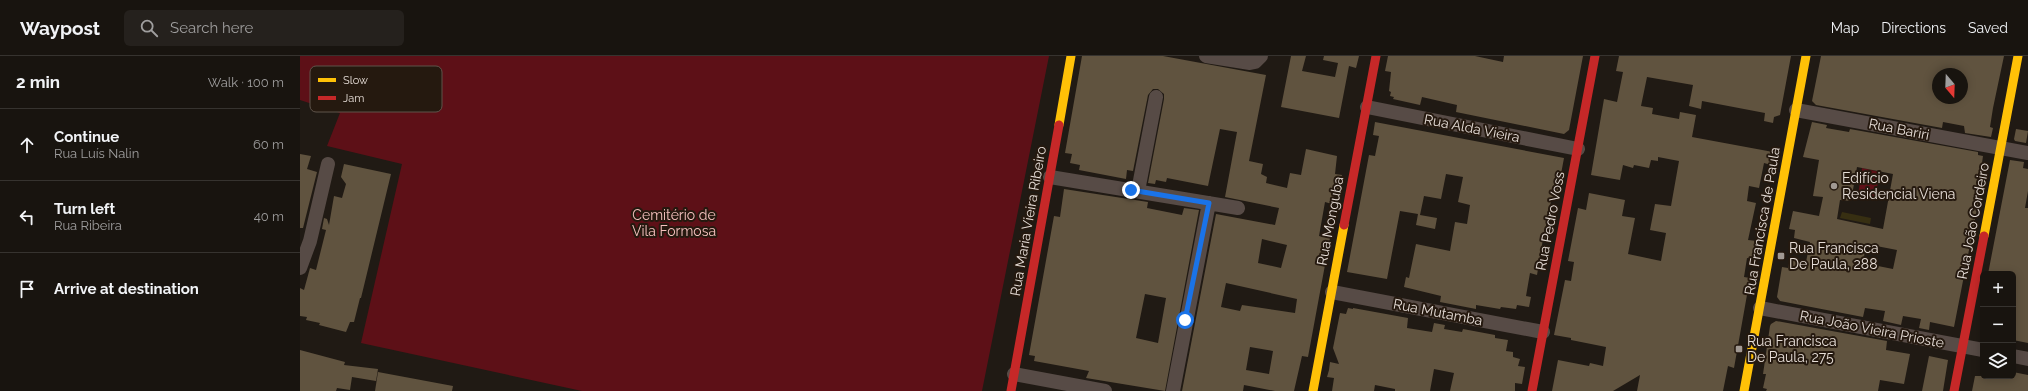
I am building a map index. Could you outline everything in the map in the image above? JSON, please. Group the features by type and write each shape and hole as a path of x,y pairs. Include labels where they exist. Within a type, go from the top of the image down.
{"street":[{"name":"Rua Maria Vieira Ribeiro","path":"1011,391 1071,56"},
{"path":"1206,56 1250,63 1255,62 1261,56"},
{"name":"Rua Monguba","path":"1313,391 1376,56"},
{"name":"Rua Pedro Voss","path":"1532,391 1595,56"},
{"name":"Rua Francisca de Paula","path":"1744,391 1806,56"},
{"name":"Rua João Cordeiro","path":"1954,391 2018,56"},
{"path":"1138,191 1156,97"},
{"name":"Rua Alda Vieira","path":"1367,107 1578,149"},
{"name":"Rua Bariri","path":"1796,110 2028,153"},
{"path":"300,268 310,241 328,164"},
{"path":"1050,177 1238,208"},
{"path":"1173,391 1209,203"},
{"name":"Rua Mutamba","path":"1332,292 1543,332"},
{"name":"Rua João Vieira Prioste","path":"1760,308 1980,349"},
{"path":"2016,357 2028,359"},
{"path":"1014,374 1105,391"}],"green space":[{"name":"Cemitério de Vila Formosa","path":"300,56 1049,56 982,391 582,391 361,343 402,164 327,146 340,113 337,112 442,112 442,66 310,66 310,103 300,100"},
{"path":"1862,168 1880,172 1875,198 1858,195"}],"shaded area":[{"path":"1842,212 1871,218 1870,224 1840,218"}],"building":[{"path":"1082,56 1163,56 1266,75 1249,161 1263,164 1261,174 1267,177 1266,183 1287,188 1290,173 1301,175 1306,149 1337,156 1335,174 1342,175 1338,195 1334,195 1332,204 1325,202 1319,236 1330,238 1308,357 1302,356 1294,391 1275,391 1244,385 1243,391 1182,391 1216,214 1275,225 1279,208 1225,197 1237,132 1220,129 1208,186 1167,178 1166,182 1156,180 1155,184 1148,183 1164,99 1164,94 1158,89 1153,89 1148,95 1133,171 1127,170 1126,179 1079,170 1080,165 1070,163 1072,154 1065,153","holes":["1262,239 1287,245 1281,268 1258,263","1226,283 1297,299 1295,313 1242,305 1240,311 1221,307","1250,347 1273,351 1269,374 1246,370"]},
{"path":"1291,56 1306,56 1302,71 1335,77 1338,63 1323,60 1324,56 1359,56 1356,68 1349,66 1339,118 1281,107"},
{"path":"1388,56 1475,56 1503,62 1504,56 1583,56 1569,130 1564,134 1456,112 1457,105 1422,97 1420,105 1393,99 1394,97 1390,96 1391,92 1389,91 1391,72 1385,71"},
{"path":"1619,56 1791,56 1780,115 1774,117 1773,123 1764,121 1765,113 1702,101 1701,109 1689,106 1693,85 1647,77 1641,106 1653,108 1652,114 1679,119 1680,112 1696,115 1692,137 1773,152 1771,165 1764,163 1759,188 1749,186 1747,201 1756,203 1748,240 1757,241 1754,259 1747,258 1744,277 1750,278 1734,368 1728,366 1723,391 1637,391 1640,375 1613,391 1552,391 1558,360 1589,366 1590,363 1603,366 1606,347 1554,335 1565,280 1571,281 1574,262 1568,261 1578,208 1586,210 1589,193 1625,200 1622,216 1635,218 1628,254 1661,261 1666,233 1650,230 1655,204 1671,206 1679,161 1658,157 1658,161 1651,160 1649,168 1634,165 1633,168 1623,165 1620,180 1591,175 1604,99 1617,102 1623,72 1616,71"},
{"path":"1821,56 2004,56 1993,108 1990,127 1993,128 1991,137 1965,133 1964,126 1943,122 1942,128 1816,105 1812,101"},
{"path":"1375,122 1564,158 1556,201 1551,201 1546,226 1551,227 1549,240 1543,239 1537,275 1530,273 1526,296 1531,297 1529,307 1517,305 1516,309 1501,307 1500,309 1476,305 1476,309 1440,302 1441,296 1404,287 1406,277 1409,278 1416,244 1450,251 1455,222 1467,224 1470,205 1458,202 1463,177 1446,174 1441,199 1424,196 1420,215 1437,218 1435,229 1416,225 1418,214 1400,211 1387,279 1347,272 1369,155 1375,156 1379,136 1373,135"},
{"path":"1812,122 1827,125 1826,128 1849,132 1850,129 1978,152 1978,155 1983,156 1982,163 1986,163 1954,327 1930,322 1929,330 1919,328 1921,319 1903,316 1901,325 1883,321 1885,311 1865,308 1863,317 1780,301 1777,297 1782,267 1788,268 1790,259 1806,262 1810,242 1794,238 1795,230 1789,229 1793,211 1819,216 1823,197 1813,196 1819,160 1803,157","holes":["1857,167 1893,174 1883,229 1837,219 1840,200 1851,201","1866,244 1897,250 1893,269 1863,263"]},
{"path":"2016,129 2028,131 2026,143 2015,141"},
{"path":"300,154 311,156 307,169 317,172 303,228 300,228"},
{"path":"2010,160 2024,162 2023,168 2028,169 2028,191 2025,208 2028,208 2028,343 2016,341 2016,271 1989,271"},
{"path":"344,164 391,174 361,298 354,322 350,322 346,332 319,325 320,323 306,320 307,317 300,316 300,288 304,290 310,268 316,270 326,230 322,229 324,218 327,219 329,225 334,196 342,198 346,184 341,177"},
{"path":"1064,189 1148,202 1147,208 1182,215 1184,208 1199,210 1165,391 1086,378 1089,371 1034,361 1035,356 1029,355 1054,216 1060,217","holes":["1145,294 1166,298 1158,343 1136,338"]},
{"path":"1348,308 1408,318 1407,328 1432,332 1434,323 1445,325 1444,329 1462,332 1463,329 1495,335 1495,338 1508,340 1506,351 1513,352 1513,357 1520,359 1518,366 1525,367 1522,384 1515,383 1515,391 1450,391 1454,373 1434,369 1430,391 1395,391 1395,389 1375,385 1374,391 1332,391 1334,378 1327,377 1330,362 1339,364 1333,348 1340,313 1346,314"},
{"path":"1776,321 1887,341 1886,350 1910,354 1904,384 1880,380 1878,391 1766,391 1767,389 1763,388 1766,374 1763,374 1770,326"},
{"path":"300,350 345,362 344,365 378,369 376,381 352,377 350,390 337,388 336,391 300,391"},
{"path":"1929,356 1948,360 1943,391 1922,391"},
{"path":"378,372 453,386 452,391 375,391"},
{"path":"2016,373 2028,375 2028,391 1972,391 1975,376 1980,376 1980,379 2016,379"}],"traffic: slow":[{"path":"1059,125 1071,56"},
{"path":"1744,391 1806,56"},
{"path":"1984,236 2018,56"},
{"path":"1313,391 1344,225"}],"traffic: jam":[{"path":"1344,225 1376,56"},
{"path":"1532,391 1595,56"},
{"path":"1011,391 1059,125"},
{"path":"1954,391 1984,236"}],"place":[{"name":"Edifício Residencial Viena","path":"1834,186"},
{"name":"Rua Francisca De Paula, 288","path":"1781,256"},
{"name":"Rua Francisca De Paula, 275","path":"1739,349"}],"route":[{"path":"1131,190 1209,203 1185,320"}]}
